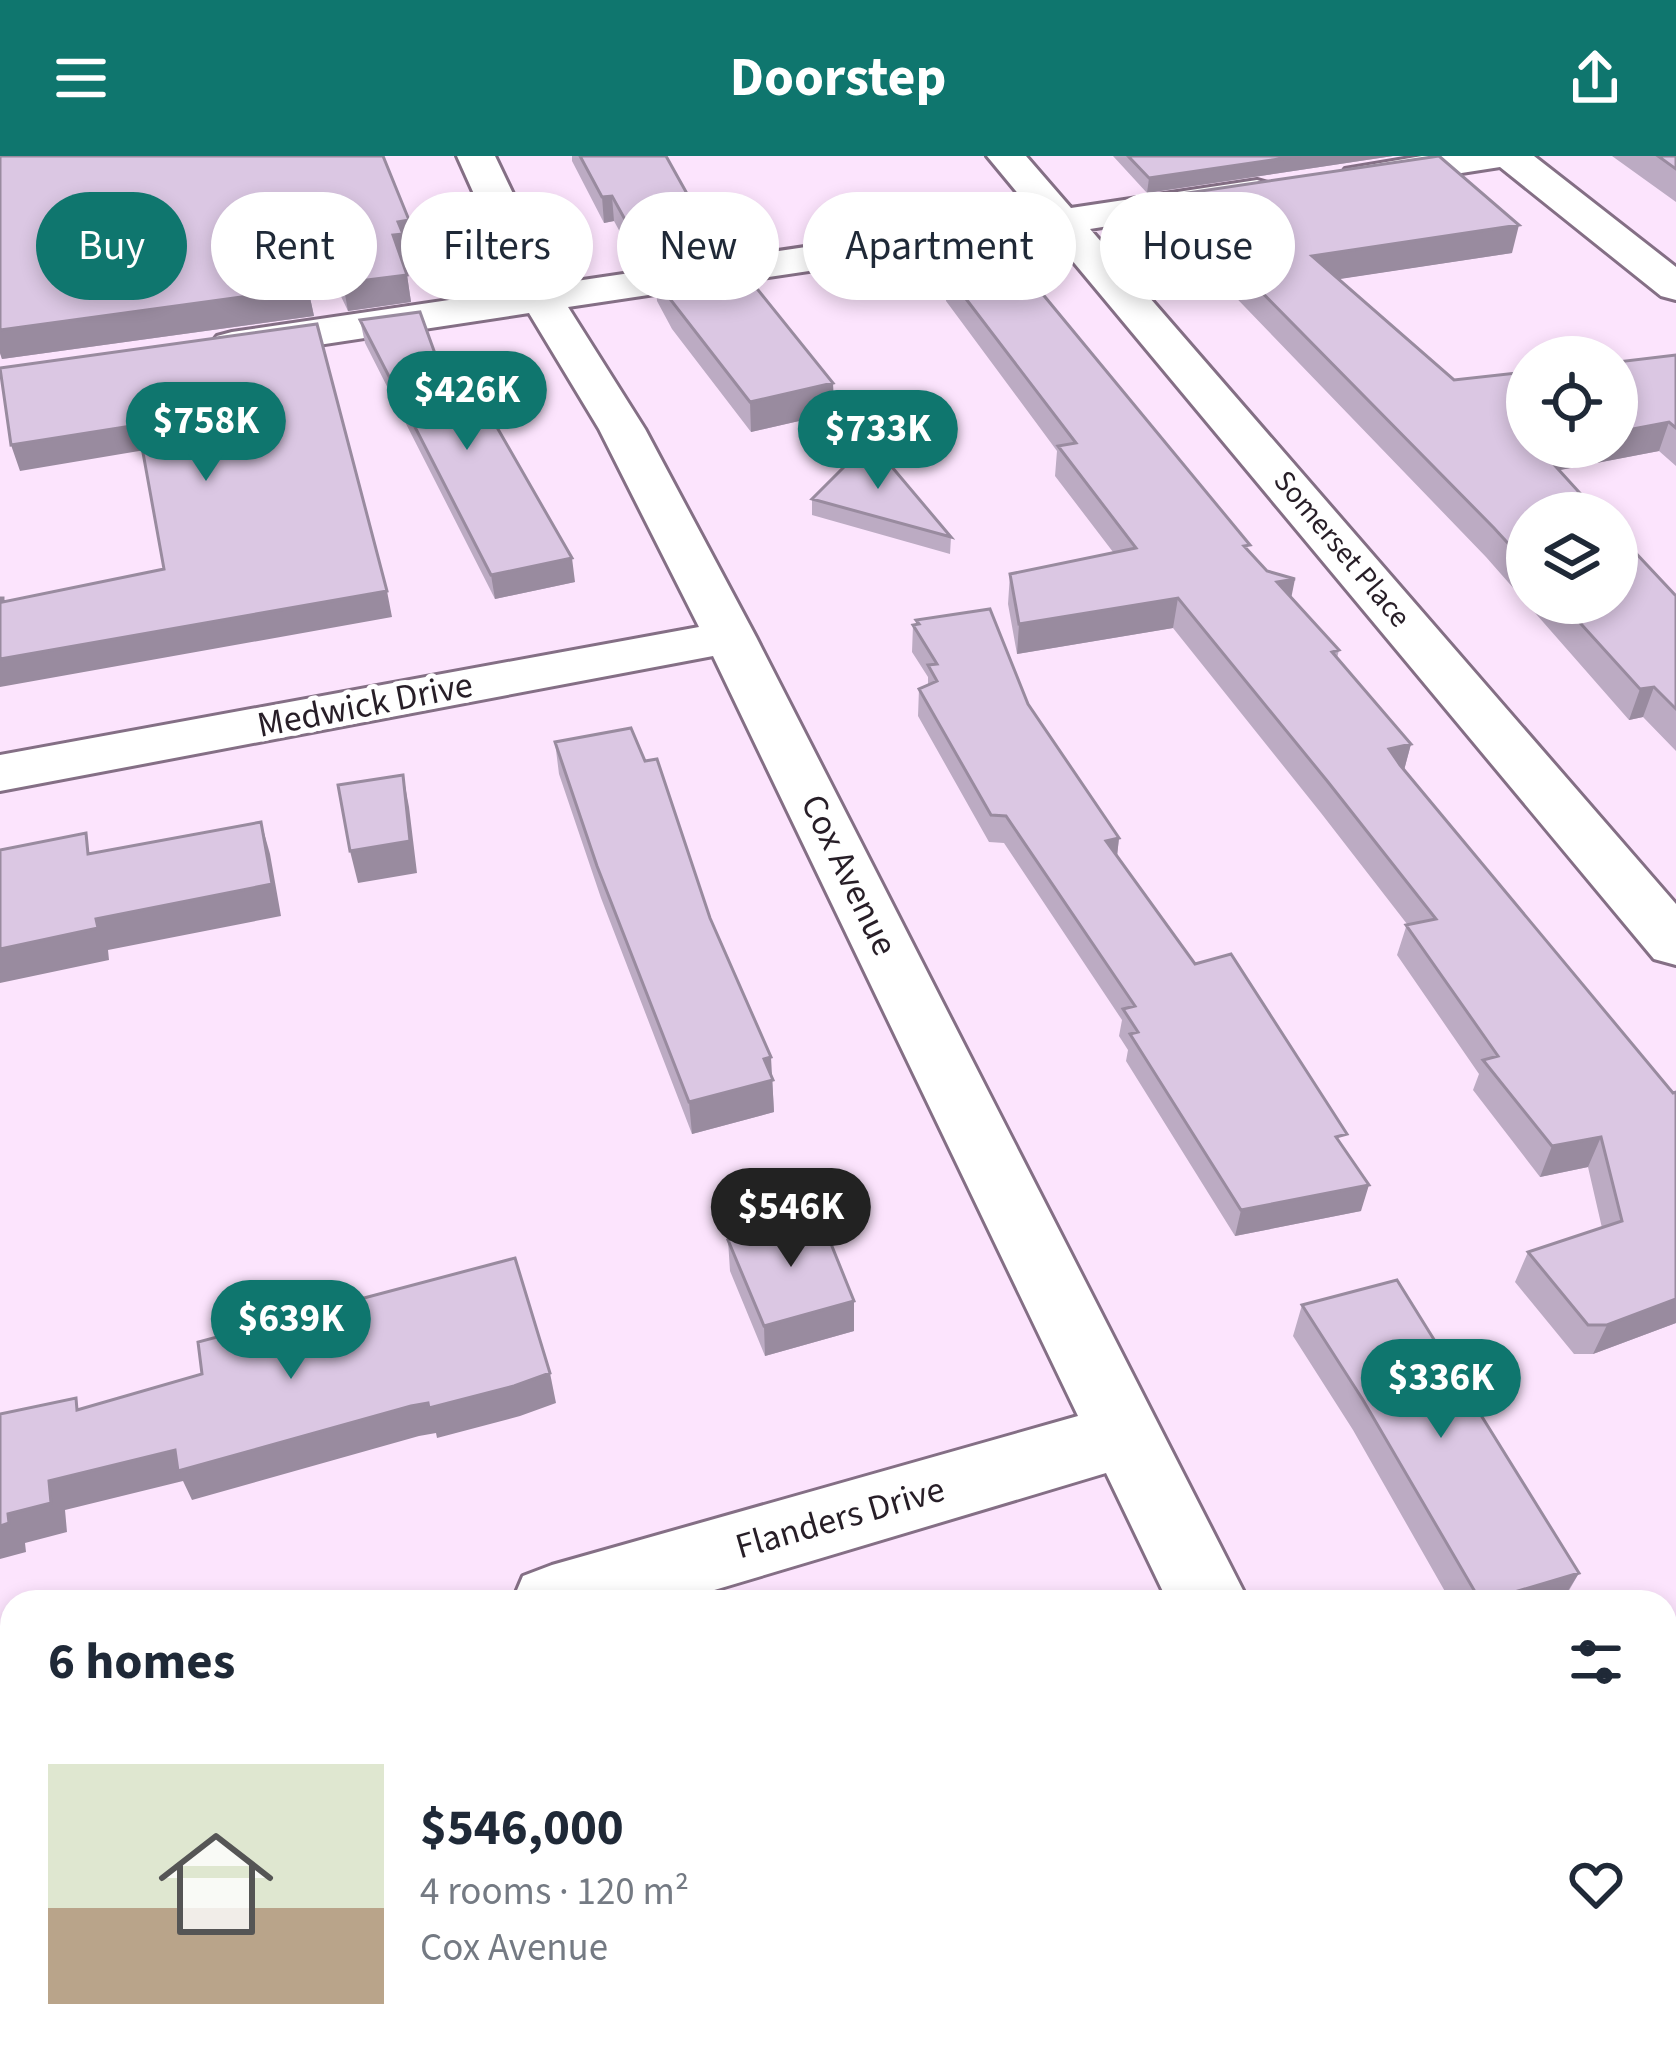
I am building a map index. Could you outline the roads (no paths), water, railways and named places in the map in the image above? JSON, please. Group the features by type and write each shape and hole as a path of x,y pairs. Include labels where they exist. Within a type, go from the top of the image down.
{"street":[{"name":"Cox Avenue","path":"476,156 543,301 622,429 730,637 1203,1590"},
{"name":"Somerset Place","path":"1006,156 1038,192"},
{"path":"1076,219 1498,156"},
{"path":"1510,156 1676,287"},
{"name":"Somerset Place","path":"1076,235 1676,944"},
{"path":"189,351 803,261"},
{"name":"Medwick Drive","path":"0,773 730,637"},
{"name":"Flanders Drive","path":"593,1590 1127,1434"}]}
